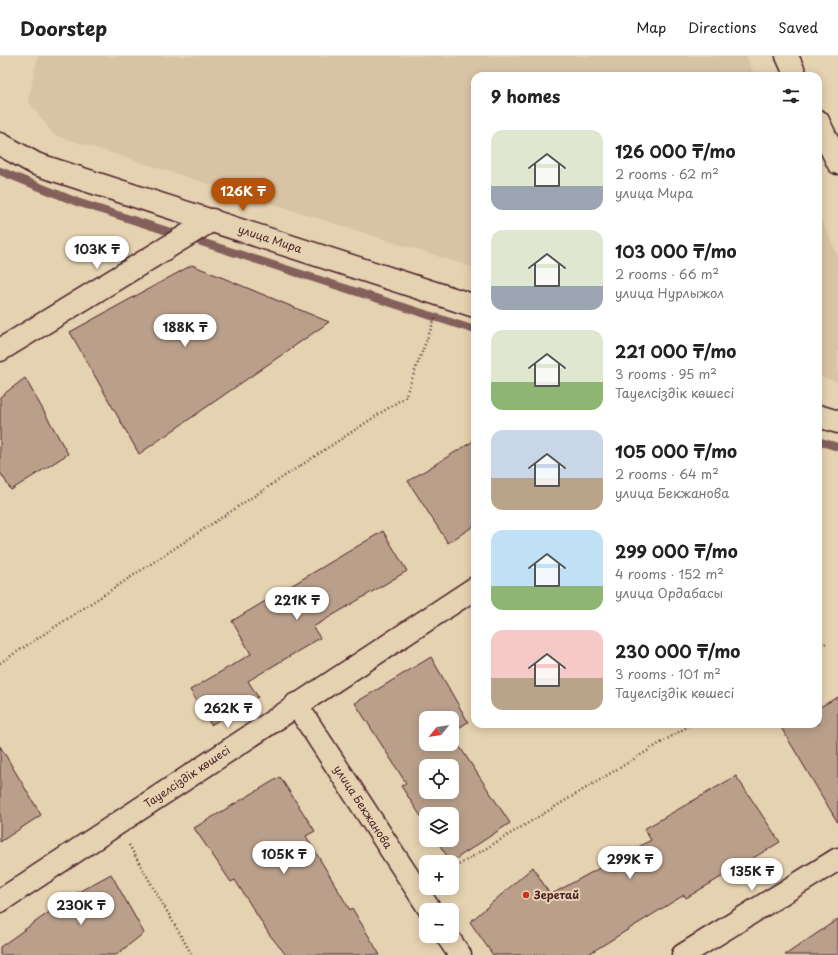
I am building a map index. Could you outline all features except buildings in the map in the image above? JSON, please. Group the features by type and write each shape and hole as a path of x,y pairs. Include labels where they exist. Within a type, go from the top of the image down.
{"street":[{"path":"787,56 794,72"},
{"path":"822,129 838,163"},
{"name":"улица Мира","path":"0,144 36,164 471,305"},
{"path":"0,350 212,220"},
{"path":"822,417 838,422"},
{"name":"Тауелсіздік көшесі","path":"0,901 296,704 471,591"},
{"name":"улица Бекжанова","path":"296,704 425,903"},
{"path":"683,955 838,859"},
{"path":"452,943 460,955"}],"path":[{"path":"0,663 405,397 444,296"},
{"path":"822,646 826,643"},
{"path":"459,865 685,728"},
{"path":"116,824 192,955"}],"shaded area":[{"path":"38,56 746,56 753,72 471,72 471,267 54,135 28,101"},
{"path":"822,222 838,256 838,382 822,377"}],"waterway":[{"path":"0,171 77,202 471,329"},
{"path":"822,442 838,447"}],"place":[{"name":"Зеретай","path":"526,895"}]}
